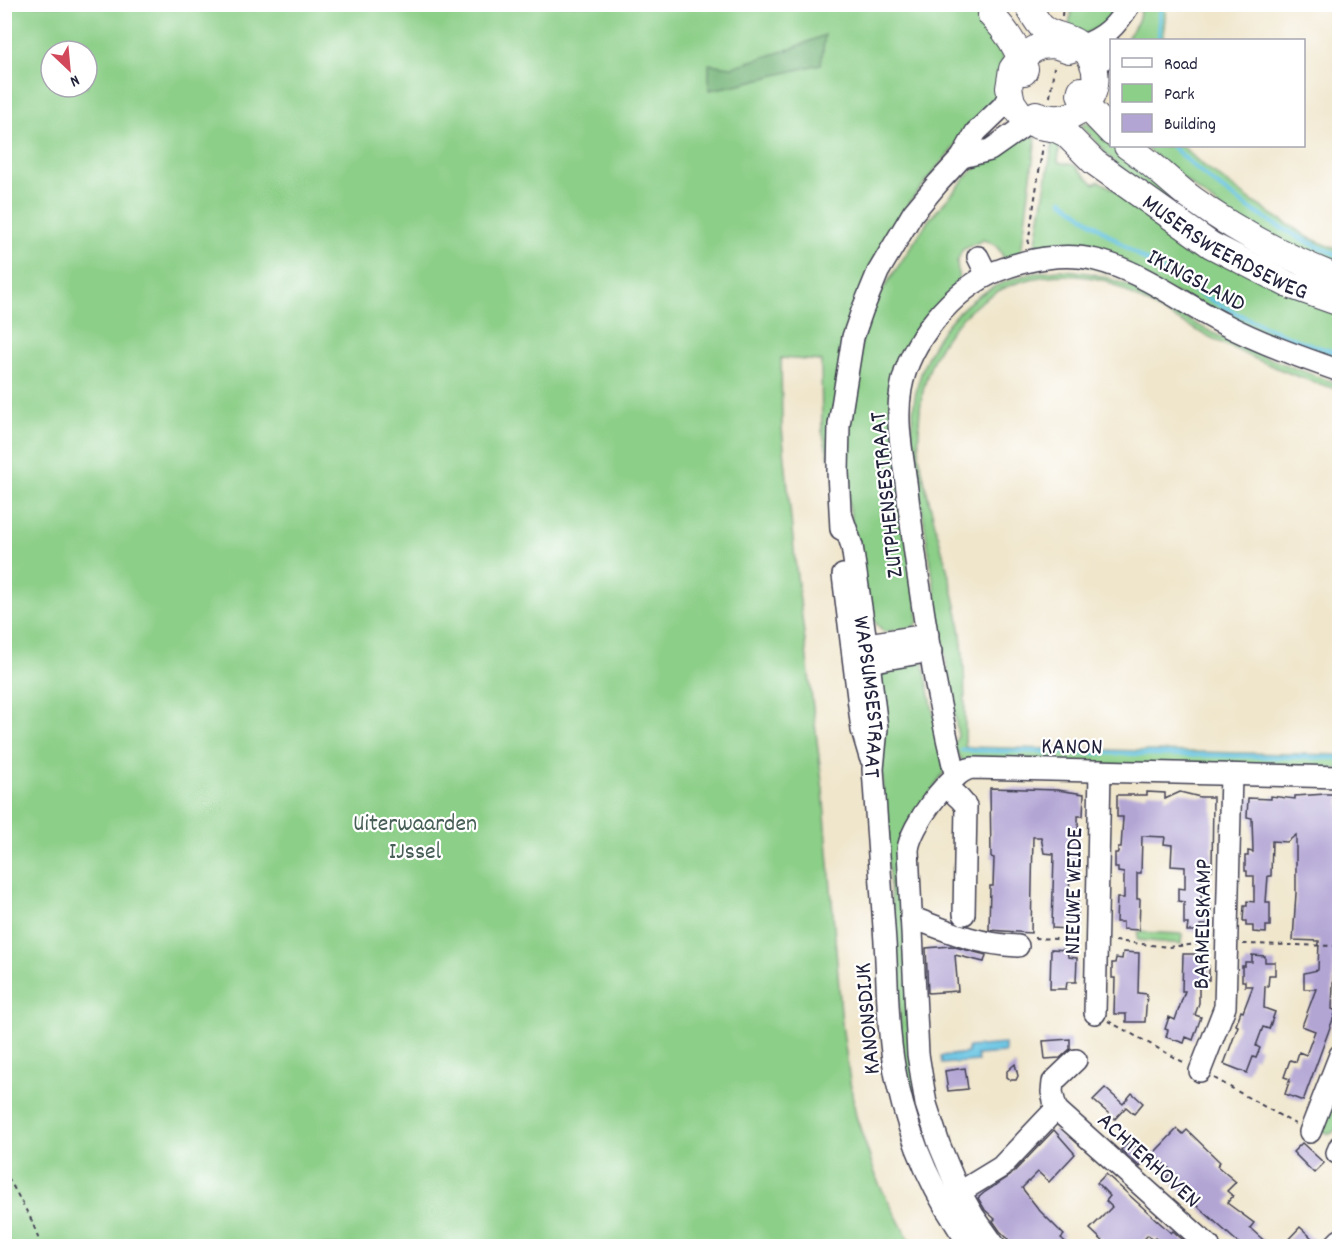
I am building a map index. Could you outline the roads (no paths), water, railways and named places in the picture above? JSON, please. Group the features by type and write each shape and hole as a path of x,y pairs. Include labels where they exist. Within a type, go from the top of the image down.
{"main road":[{"path":"1017,4 1035,33 1074,54 1082,66 1083,80 1080,93 1110,118"},
{"path":"1027,4 1042,27 1062,48"},
{"path":"988,10 994,28 1008,54 1016,63"},
{"path":"1033,48 1062,48 1090,56 1095,68 1096,82 1090,100 1071,115 1038,116 1009,82 1016,63 1033,48"},
{"path":"1090,100 1110,130"},
{"name":"MUSERSWEERDSEWEG","path":"1038,116 1066,134 1094,162 1211,245 1289,285 1340,303"},
{"name":"MUSERSWEERDSEWEG","path":"1132,148 1182,191 1219,218 1311,267 1340,279"}],"street":[{"path":"1062,48 1098,39 1119,22 1130,4"},
{"path":"1120,39 1132,22 1135,4"},
{"path":"1095,68 1110,50"},
{"name":"WAPSUMSESTRAAT","path":"873,770 877,728 839,550 842,517 838,472 839,425 845,379 854,337 878,272 900,234 938,183 962,157 976,132 1003,106 1038,116"},
{"path":"962,157 990,150 1038,116"},
{"name":"IKINGSLAND","path":"1026,261 1081,257 1119,267 1225,325 1280,350 1340,371"},
{"name":"ZUTPHENSESTRAAT","path":"951,782 900,439 898,422 901,386 920,341 934,320 983,266 1026,261"},
{"path":"863,654 930,643"},
{"name":"KANON","path":"951,782 961,771 972,768 1340,777"},
{"name":"KANONSDIJK","path":"873,770 890,1031 897,1080 919,1155 936,1191 958,1229 971,1246"},
{"name":"NIEUWE WEIDE","path":"1095,1013 1100,771"},
{"name":"BARMELSKAMP","path":"1200,1071 1225,1007 1231,774"},
{"path":"951,782 965,803 966,810 964,914"},
{"name":"KANONSDIJK","path":"951,782 931,803 909,843 918,1054 923,1088 936,1136 960,1192 995,1246"},
{"path":"911,917 965,938 996,945 1018,946"},
{"path":"1310,1132 1340,1054"},
{"path":"960,1192 1001,1167 1056,1109 1052,1092 1053,1082 1076,1060"},
{"name":"ACHTERHOVEN","path":"1056,1109 1209,1246"},
{"path":"1334,1246 1340,1240"}],"water":[{"path":"1005,1044 1005,1053 977,1055 978,1061 942,1064 941,1056 968,1053 968,1047"}],"waterway":[{"path":"1159,39 1161,4"},
{"path":"1173,147 1229,195 1273,223 1340,256"},
{"path":"1062,200 1159,269 1228,309 1264,326 1340,354"},
{"path":"962,750 1340,758"}],"park label":[{"name":"Uiterwaarden IJssel","path":"415,836"}]}
